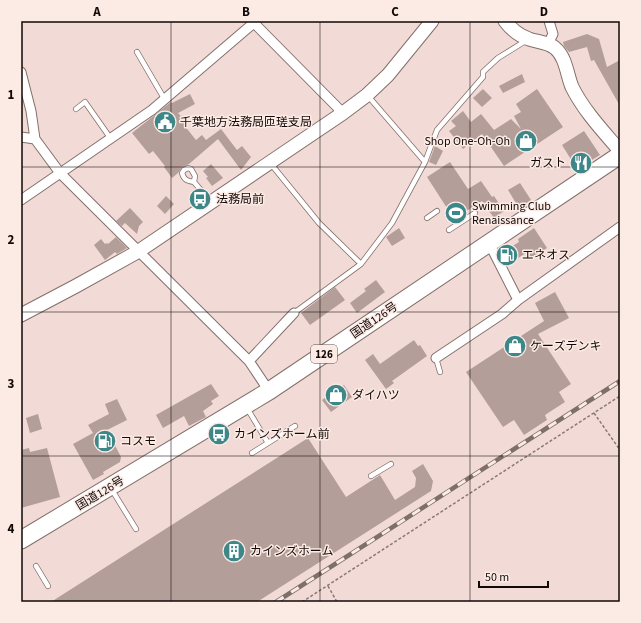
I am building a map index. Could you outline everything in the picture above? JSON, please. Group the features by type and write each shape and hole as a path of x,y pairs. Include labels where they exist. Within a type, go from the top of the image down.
{"highway":[{"name":"国道126号","path":"21,540 269,391 475,249 620,155"}],"street":[{"path":"21,315 139,250 342,113 367,94 388,75 432,21"},
{"path":"505,21 519,34 528,39 548,44 556,48 561,56 572,87 592,118 620,151"},
{"path":"548,44 553,34 549,21"},
{"path":"21,200 152,110 255,22 342,113"},
{"path":"21,72 31,111 35,139 60,173 249,361 269,391"},
{"path":"21,137 35,139"},
{"path":"436,358 502,314 518,300 620,227"},
{"path":"475,249 518,300"},
{"path":"249,361 294,313"}],"lane":[{"path":"294,313 361,264 392,223 425,162 437,130 483,77 483,72 498,58 528,39"},
{"path":"136,52 164,100"},
{"path":"367,94 425,162"},
{"path":"76,108 85,102 111,139"},
{"path":"270,163 319,223 361,264"},
{"path":"194,182 211,202"},
{"path":"427,218 437,211"},
{"path":"449,230 474,213"},
{"path":"436,358 440,372"},
{"path":"246,405 268,443"},
{"path":"252,453 295,426"},
{"path":"371,476 391,464"},
{"path":"110,486 136,529"},
{"path":"36,566 48,586"}],"path":[{"path":"302,602 620,396"},
{"path":"594,413 620,450"},
{"path":"328,586 337,602"}],"building":[{"path":"587,34 599,39 607,67 620,60 620,106 594,60 591,61 587,47 569,52 564,46 563,42"},
{"path":"522,74 525,82 503,93 499,86"},
{"path":"483,89 492,98 482,107 473,98"},
{"path":"537,89 563,127 504,166 482,134 463,149 449,131 456,126 451,121 463,111 471,122 481,114 494,130 511,119 521,129 514,116 521,112 516,104"},
{"path":"190,94 195,104 178,113 187,123 184,125 196,140 202,135 206,140 221,129 237,150 242,146 251,157 241,170 218,139 189,164 182,167 172,178 153,151 149,154 132,133 171,102 172,103"},
{"path":"584,131 600,155 577,169 562,145"},
{"path":"435,146 443,151 436,165 429,162"},
{"path":"450,162 468,189 481,181 504,211 494,218 482,201 454,219 427,177"},
{"path":"211,164 223,178 212,186 206,178 208,177 203,171"},
{"path":"520,183 531,200 519,208 508,190"},
{"path":"166,196 174,204 165,214 157,206"},
{"path":"130,208 143,222 139,226 137,234 125,223 122,226 116,221"},
{"path":"399,228 405,238 392,246 386,237"},
{"path":"534,228 547,248 530,259 526,253 507,265 501,253 519,242 518,239"},
{"path":"116,237 127,248 117,254 115,252 105,260 94,245 101,239 105,244 108,244"},
{"path":"376,280 385,292 357,313 350,303 366,291 364,289"},
{"path":"335,287 345,300 310,325 301,313"},
{"path":"555,292 569,318 538,334 571,384 559,392 565,402 545,415 547,420 524,435 514,420 503,427 466,372 544,321 535,303"},
{"path":"414,340 418,346 420,345 427,356 392,381 394,383 386,389 365,360 373,354 380,364"},
{"path":"211,384 219,396 211,401 213,404 203,411 206,417 189,426 184,416 163,428 156,415"},
{"path":"344,385 352,397 331,412 322,400"},
{"path":"117,399 127,420 107,430 121,457 120,462 93,480 73,444 93,433 88,425 109,414 105,404"},
{"path":"38,414 42,429 30,433 26,418"},
{"name":"カインズホーム","path":"308,438 346,497 380,475 395,500 415,487 416,478 412,471 423,464 433,481 431,491 257,602 51,602"},
{"path":"29,448 30,452 47,448 60,497 21,508 21,450"}],"railway":[{"path":"276,602 620,381"}],"place":[{"name":"千葉地方法務局匝瑳支局","path":"165,122"},
{"name":"Shop One-Oh-Oh","path":"526,141"},
{"name":"ガスト","path":"581,163"},
{"name":"法務局前","path":"200,199"},
{"name":"Swimming Club Renaissance","path":"456,213"},
{"name":"エネオス","path":"507,255"},
{"name":"ケーズデンキ","path":"515,346"},
{"name":"ダイハツ","path":"336,395"},
{"name":"カインズホーム前","path":"219,434"},
{"name":"コスモ","path":"105,441"},
{"name":"カインズホーム","path":"234,551"}]}
